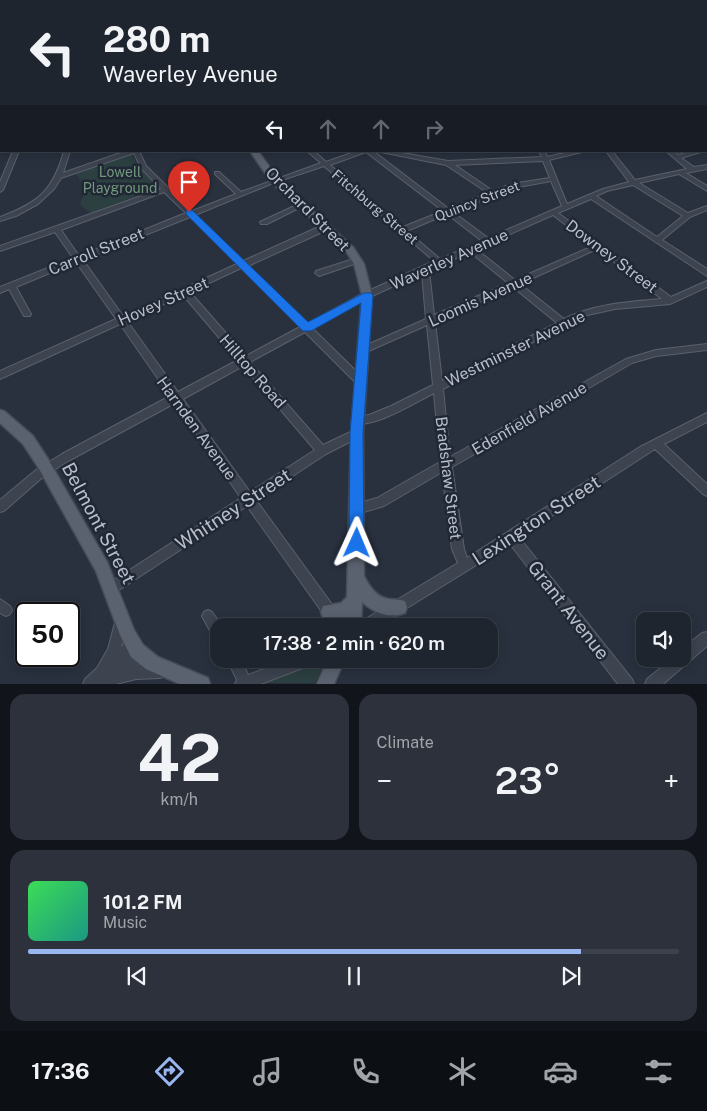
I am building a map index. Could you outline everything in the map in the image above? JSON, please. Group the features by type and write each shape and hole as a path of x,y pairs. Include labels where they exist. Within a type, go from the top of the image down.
{"main road":[{"name":"Orchard Street","path":"255,152 275,181 350,249 357,260 367,295 357,427 356,577 354,618"},
{"name":"Belmont Street","path":"0,415 28,440 46,469 112,588 136,650"},
{"path":"356,577 363,591 374,603 388,608 399,607"},
{"path":"329,612 345,611 355,600"},
{"path":"136,650 148,661 202,684"},
{"path":"326,684 333,668"}],"street":[{"path":"0,190 16,152"},
{"path":"0,219 38,202 54,187 60,176 67,152"},
{"path":"60,176 131,152"},
{"path":"135,152 142,166 360,380"},
{"name":"Fitchburg Street","path":"311,152 439,262"},
{"name":"Carroll Street","path":"0,290 240,194 361,152"},
{"path":"371,152 488,242"},
{"path":"384,152 448,163 545,159 578,152"},
{"path":"414,152 417,159"},
{"path":"466,152 471,161"},
{"path":"497,152 499,160"},
{"path":"542,152 566,206"},
{"path":"610,152 633,182 688,216"},
{"path":"670,152 693,170"},
{"path":"677,157 697,152"},
{"path":"0,165 11,162"},
{"path":"448,163 492,193"},
{"name":"Waverley Avenue","path":"0,507 46,469 367,295 591,196 633,182 707,167"},
{"path":"680,172 707,189"},
{"path":"218,173 240,194"},
{"name":"Quincy Street","path":"403,230 492,193 524,183 553,179"},
{"path":"0,249 165,189"},
{"path":"591,196 707,273"},
{"path":"264,222 301,205"},
{"path":"658,240 688,216 707,208"},
{"name":"Downey Street","path":"553,212 670,301"},
{"name":"Hovey Street","path":"0,375 326,227"},
{"name":"Harnden Avenue","path":"56,228 333,618"},
{"name":"Loomis Avenue","path":"362,351 599,246"},
{"path":"471,249 563,323"},
{"path":"319,273 357,260"},
{"name":"Bradshaw Street","path":"424,269 435,350 446,464 458,549 465,566"},
{"name":"Westminster Avenue","path":"357,427 437,385 563,323 596,309 670,301 707,284"},
{"path":"11,285 28,314"},
{"name":"Hilltop Road","path":"184,291 322,451"},
{"name":"Edenfield Avenue","path":"357,509 380,502 629,360 656,353 707,347"},
{"name":"Lexington Street","path":"380,618 656,443 707,417"},
{"name":"Whitney Street","path":"112,588 357,427"},
{"path":"656,443 707,491"},
{"name":"Grant Avenue","path":"511,536 627,684"},
{"path":"103,678 116,645 121,615"},
{"path":"691,651 707,638"},
{"path":"103,678 136,650"},
{"path":"652,684 672,667"},
{"path":"237,668 243,683 284,668"},
{"path":"90,684 103,678 136,672 173,672"}],"green space":[{"name":"Lowell Playground","path":"132,154 136,164 158,188 91,213 80,205 85,189 76,173"},
{"path":"306,668 322,668 315,683 264,683"}],"route":[{"path":"189,212 307,328 367,295 357,433 357,543"}]}
